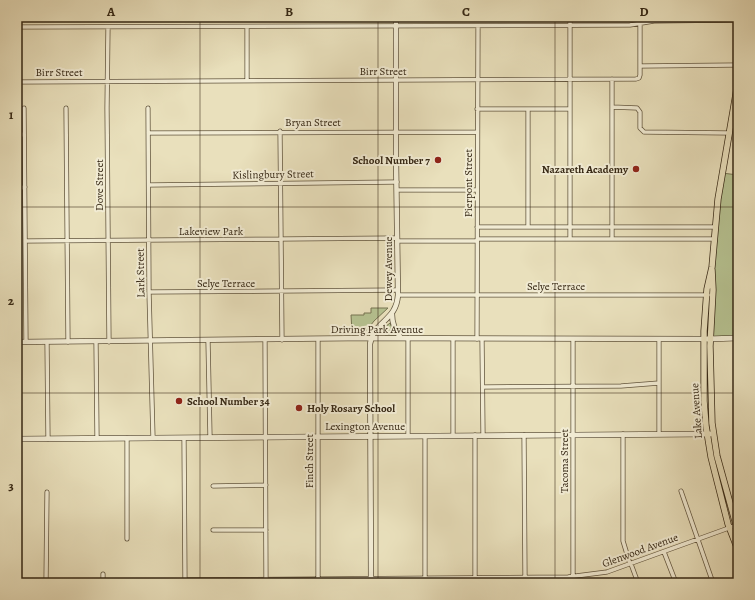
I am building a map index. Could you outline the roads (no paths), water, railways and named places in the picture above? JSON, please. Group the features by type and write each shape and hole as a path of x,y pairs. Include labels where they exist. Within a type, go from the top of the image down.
{"main road":[{"name":"Lake Avenue","path":"738,82 718,199 715,227 704,403 712,463 738,532"},
{"name":"Driving Park Avenue","path":"707,339 738,338"},
{"name":"Lake Avenue","path":"707,339 713,434 735,526 738,550"},
{"name":"Lexington Avenue","path":"17,439 713,434"}],"street":[{"name":"Dewey Avenue","path":"371,338 375,330 392,314 397,306 398,295 396,17"},
{"path":"570,17 570,239"},
{"path":"17,28 570,26 630,25 654,21 738,20"},
{"path":"640,24 641,66 738,65"},
{"name":"Pierpont Street","path":"477,339 478,26"},
{"name":"Dove Street","path":"108,27 109,342"},
{"path":"247,27 247,81"},
{"name":"Birr Street","path":"17,82 612,80 638,79 640,77 641,66"},
{"path":"612,80 612,239"},
{"path":"612,107 637,108 640,112 640,128 644,132 729,133"},
{"path":"24,108 26,342"},
{"path":"66,108 68,342"},
{"name":"Lark Street","path":"148,108 150,341 153,438"},
{"path":"477,109 570,109"},
{"path":"528,109 528,227"},
{"path":"280,131 282,340"},
{"name":"Bryan Street","path":"148,133 280,131 477,132"},
{"path":"17,135 24,134"},
{"name":"Kislingbury Street","path":"149,184 397,182"},
{"path":"17,188 25,187"},
{"path":"397,190 477,190"},
{"path":"477,227 715,227"},
{"name":"Lakeview Park","path":"25,241 281,239 714,239"},
{"name":"Selye Terrace","path":"150,292 398,290"},
{"name":"Selye Terrace","path":"398,295 710,295"},
{"path":"392,314 393,325 397,334 401,338"},
{"path":"371,338 371,581"},
{"name":"Driving Park Avenue","path":"17,342 318,340 371,338 707,339"},
{"path":"408,338 408,436"},
{"path":"453,339 453,435"},
{"path":"482,339 483,435"},
{"name":"Tacoma Street","path":"573,339 573,583"},
{"path":"659,339 659,434"},
{"path":"265,340 266,581"},
{"name":"Finch Street","path":"318,340 318,581"},
{"path":"208,341 210,437"},
{"path":"47,342 48,438"},
{"path":"96,342 97,438"},
{"path":"483,387 623,386 659,383"},
{"path":"623,434 623,540 638,583"},
{"path":"475,435 475,578"},
{"path":"524,435 525,577"},
{"path":"425,436 425,583"},
{"path":"127,438 127,539"},
{"path":"184,438 185,581"},
{"path":"213,486 266,485"},
{"path":"680,490 713,583"},
{"path":"46,583 47,492"},
{"name":"Glenwood Avenue","path":"185,581 371,581 425,578 573,577 604,573 735,526"},
{"path":"213,530 266,530"},
{"path":"664,552 676,583"},
{"path":"17,582 103,582 103,574"}],"place":[{"name":"School Number 7","path":"438,160"},
{"name":"Nazareth Academy","path":"636,169"},
{"name":"School Number 34","path":"179,401"},
{"name":"Holy Rosary School","path":"299,408"}]}
